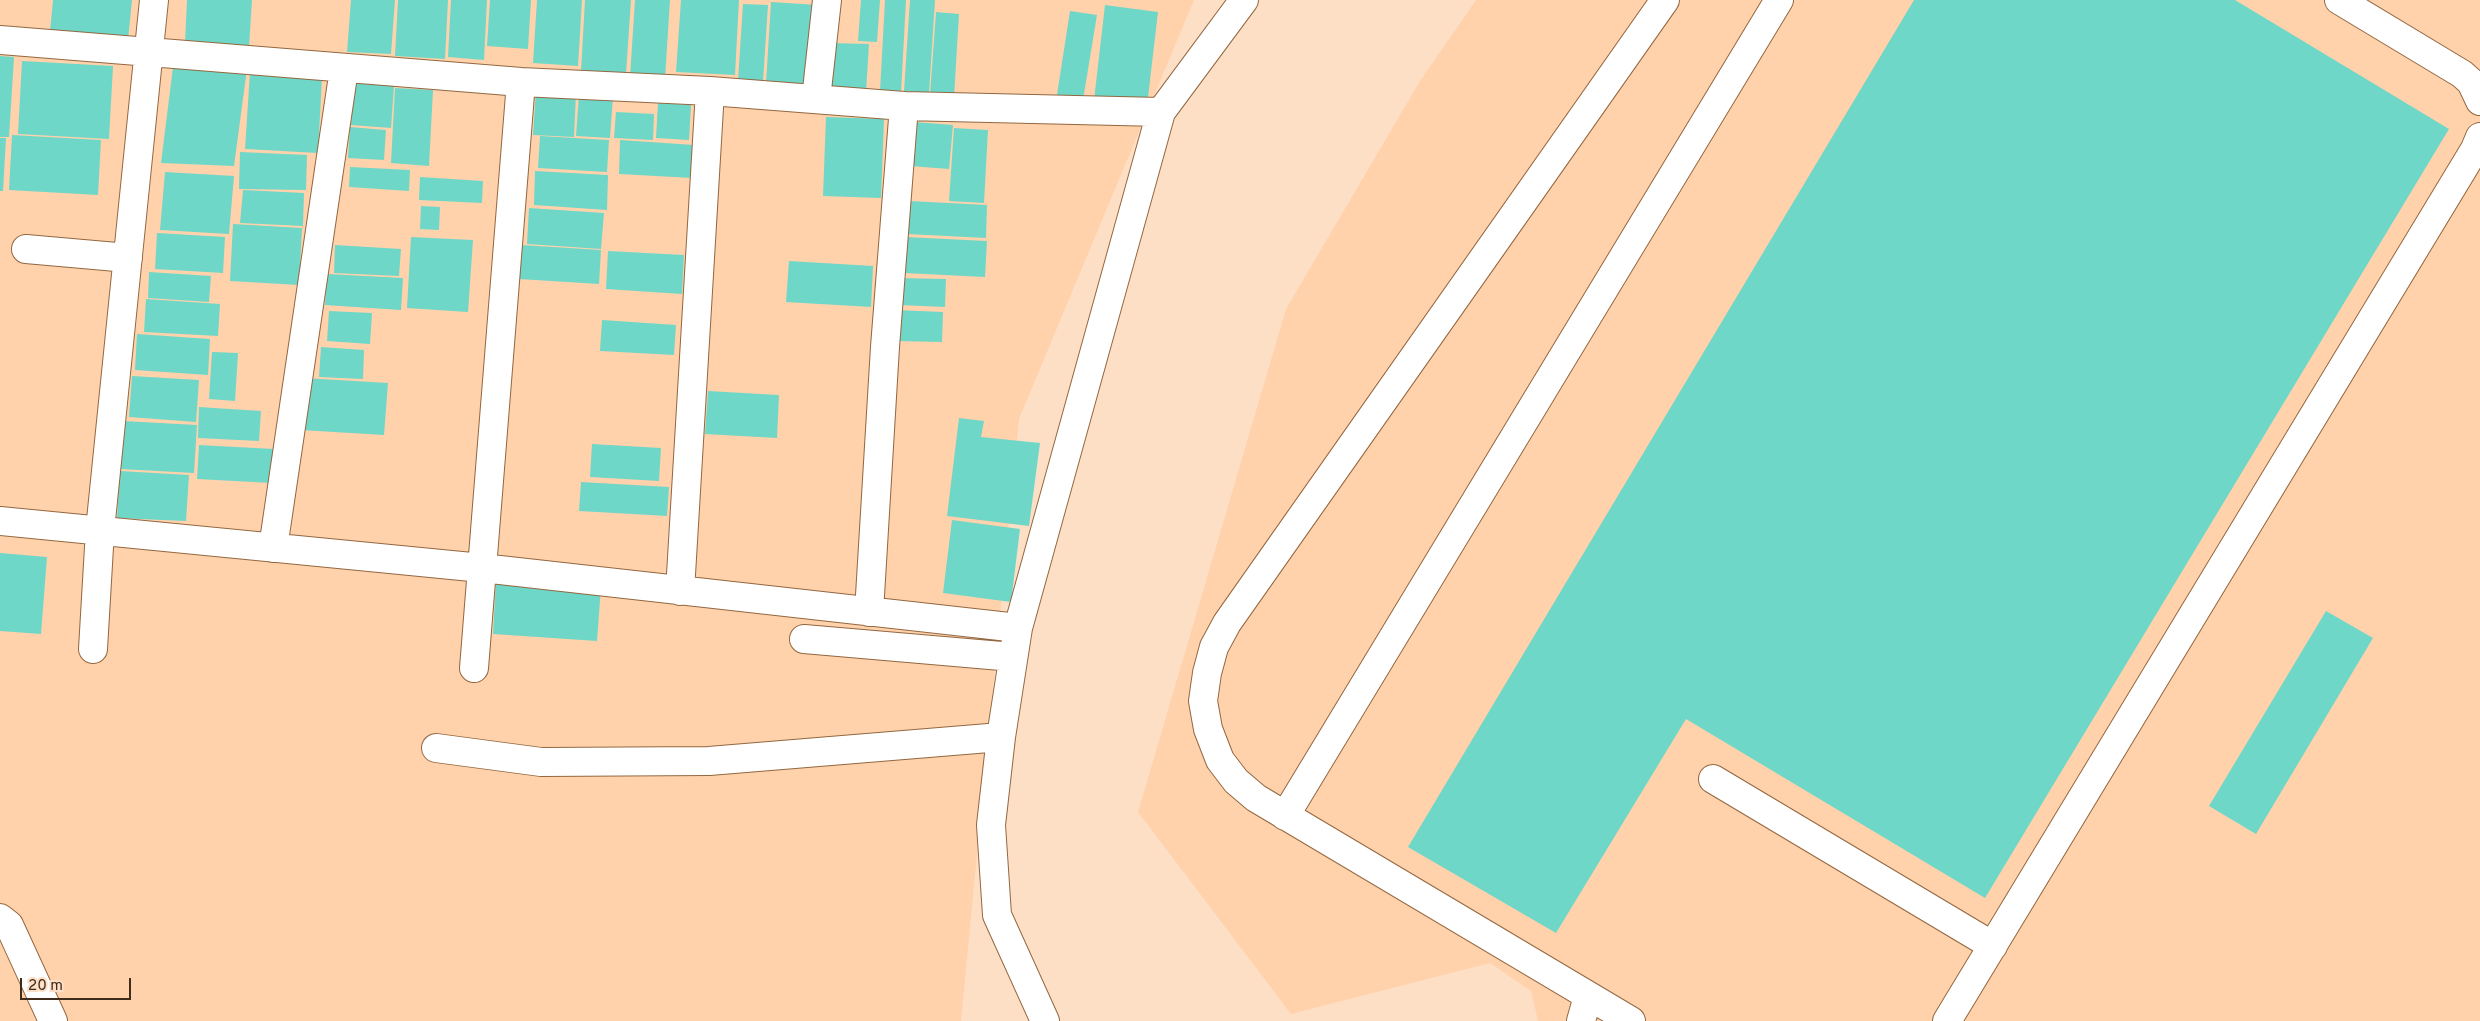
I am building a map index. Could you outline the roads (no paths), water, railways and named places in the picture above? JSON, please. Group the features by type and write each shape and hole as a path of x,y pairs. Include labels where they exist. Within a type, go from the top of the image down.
{"street":[{"path":"93,649 100,530 154,0"},
{"path":"816,100 827,0"},
{"path":"1045,1021 997,914 991,826 1001,737 1018,628 1161,112 1244,0"},
{"path":"1631,1021 1585,1008 1249,792 1236,781 1220,760 1208,729 1204,701 1207,673 1214,647 1227,623 1665,0"},
{"path":"1285,816 1779,0"},
{"path":"2339,0 2462,74 2471,82 2480,101"},
{"path":"0,40 521,82 710,91 904,106 1161,112"},
{"path":"273,548 344,68"},
{"path":"474,668 521,82"},
{"path":"680,591 710,91"},
{"path":"869,612 885,348 904,106"},
{"path":"1947,1021 2475,149 2480,137"},
{"path":"26,249 128,258"},
{"path":"0,521 482,568 1018,628"},
{"path":"804,639 1013,657"},
{"path":"436,748 541,762 709,760 1001,737"},
{"path":"1713,779 1992,946"},
{"path":"0,918 9,925 53,1021"}]}
